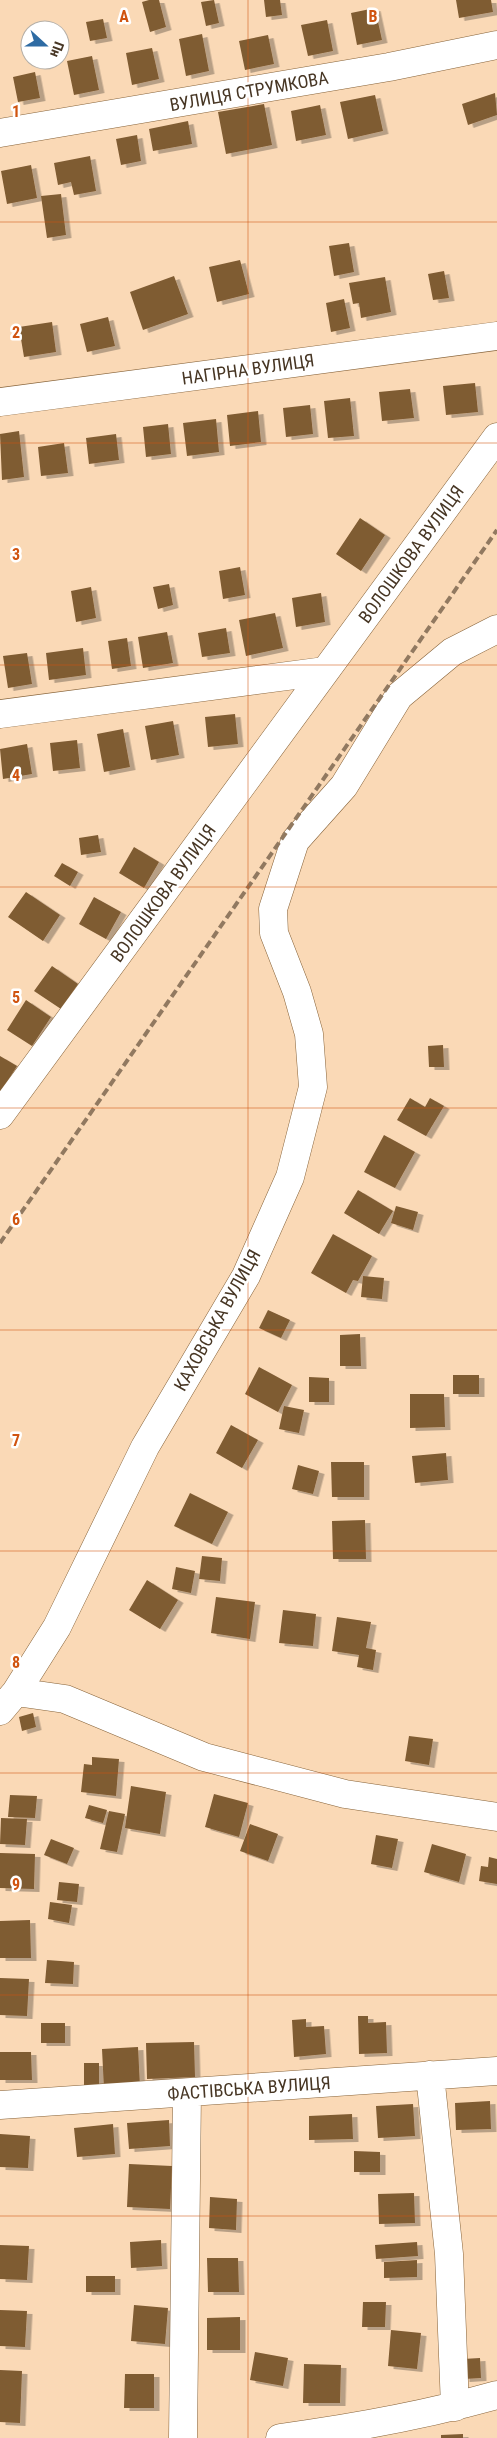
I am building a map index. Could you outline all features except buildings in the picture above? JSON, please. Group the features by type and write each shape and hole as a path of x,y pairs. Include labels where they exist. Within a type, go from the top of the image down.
{"street":[{"name":"ВУЛИЦЯ СТРУМКОВА","path":"0,133 389,67 497,45"},
{"name":"НАГІРНА ВУЛИЦЯ","path":"0,402 497,336"},
{"name":"ВОЛОШКОВА ВУЛИЦЯ","path":"0,1115 497,437"},
{"name":"КАХОВСЬКА ВУЛИЦЯ","path":"8,1701 58,1627 145,1447 246,1276 290,1177 313,1087 310,1034 297,992 274,933 273,909 296,841 344,786 399,696 452,652 497,629"},
{"path":"0,714 326,671"},
{"path":"8,1701 64,1699 204,1757 345,1794 497,1817"},
{"name":"ФАСТІВСЬКА ВУЛИЦЯ","path":"0,2105 497,2071"},
{"path":"430,2075 449,2254 455,2407"},
{"path":"183,2438 187,2093"},
{"path":"280,2438 357,2428 455,2407 497,2395"}],"railway":[{"path":"0,1243 497,530"}]}
